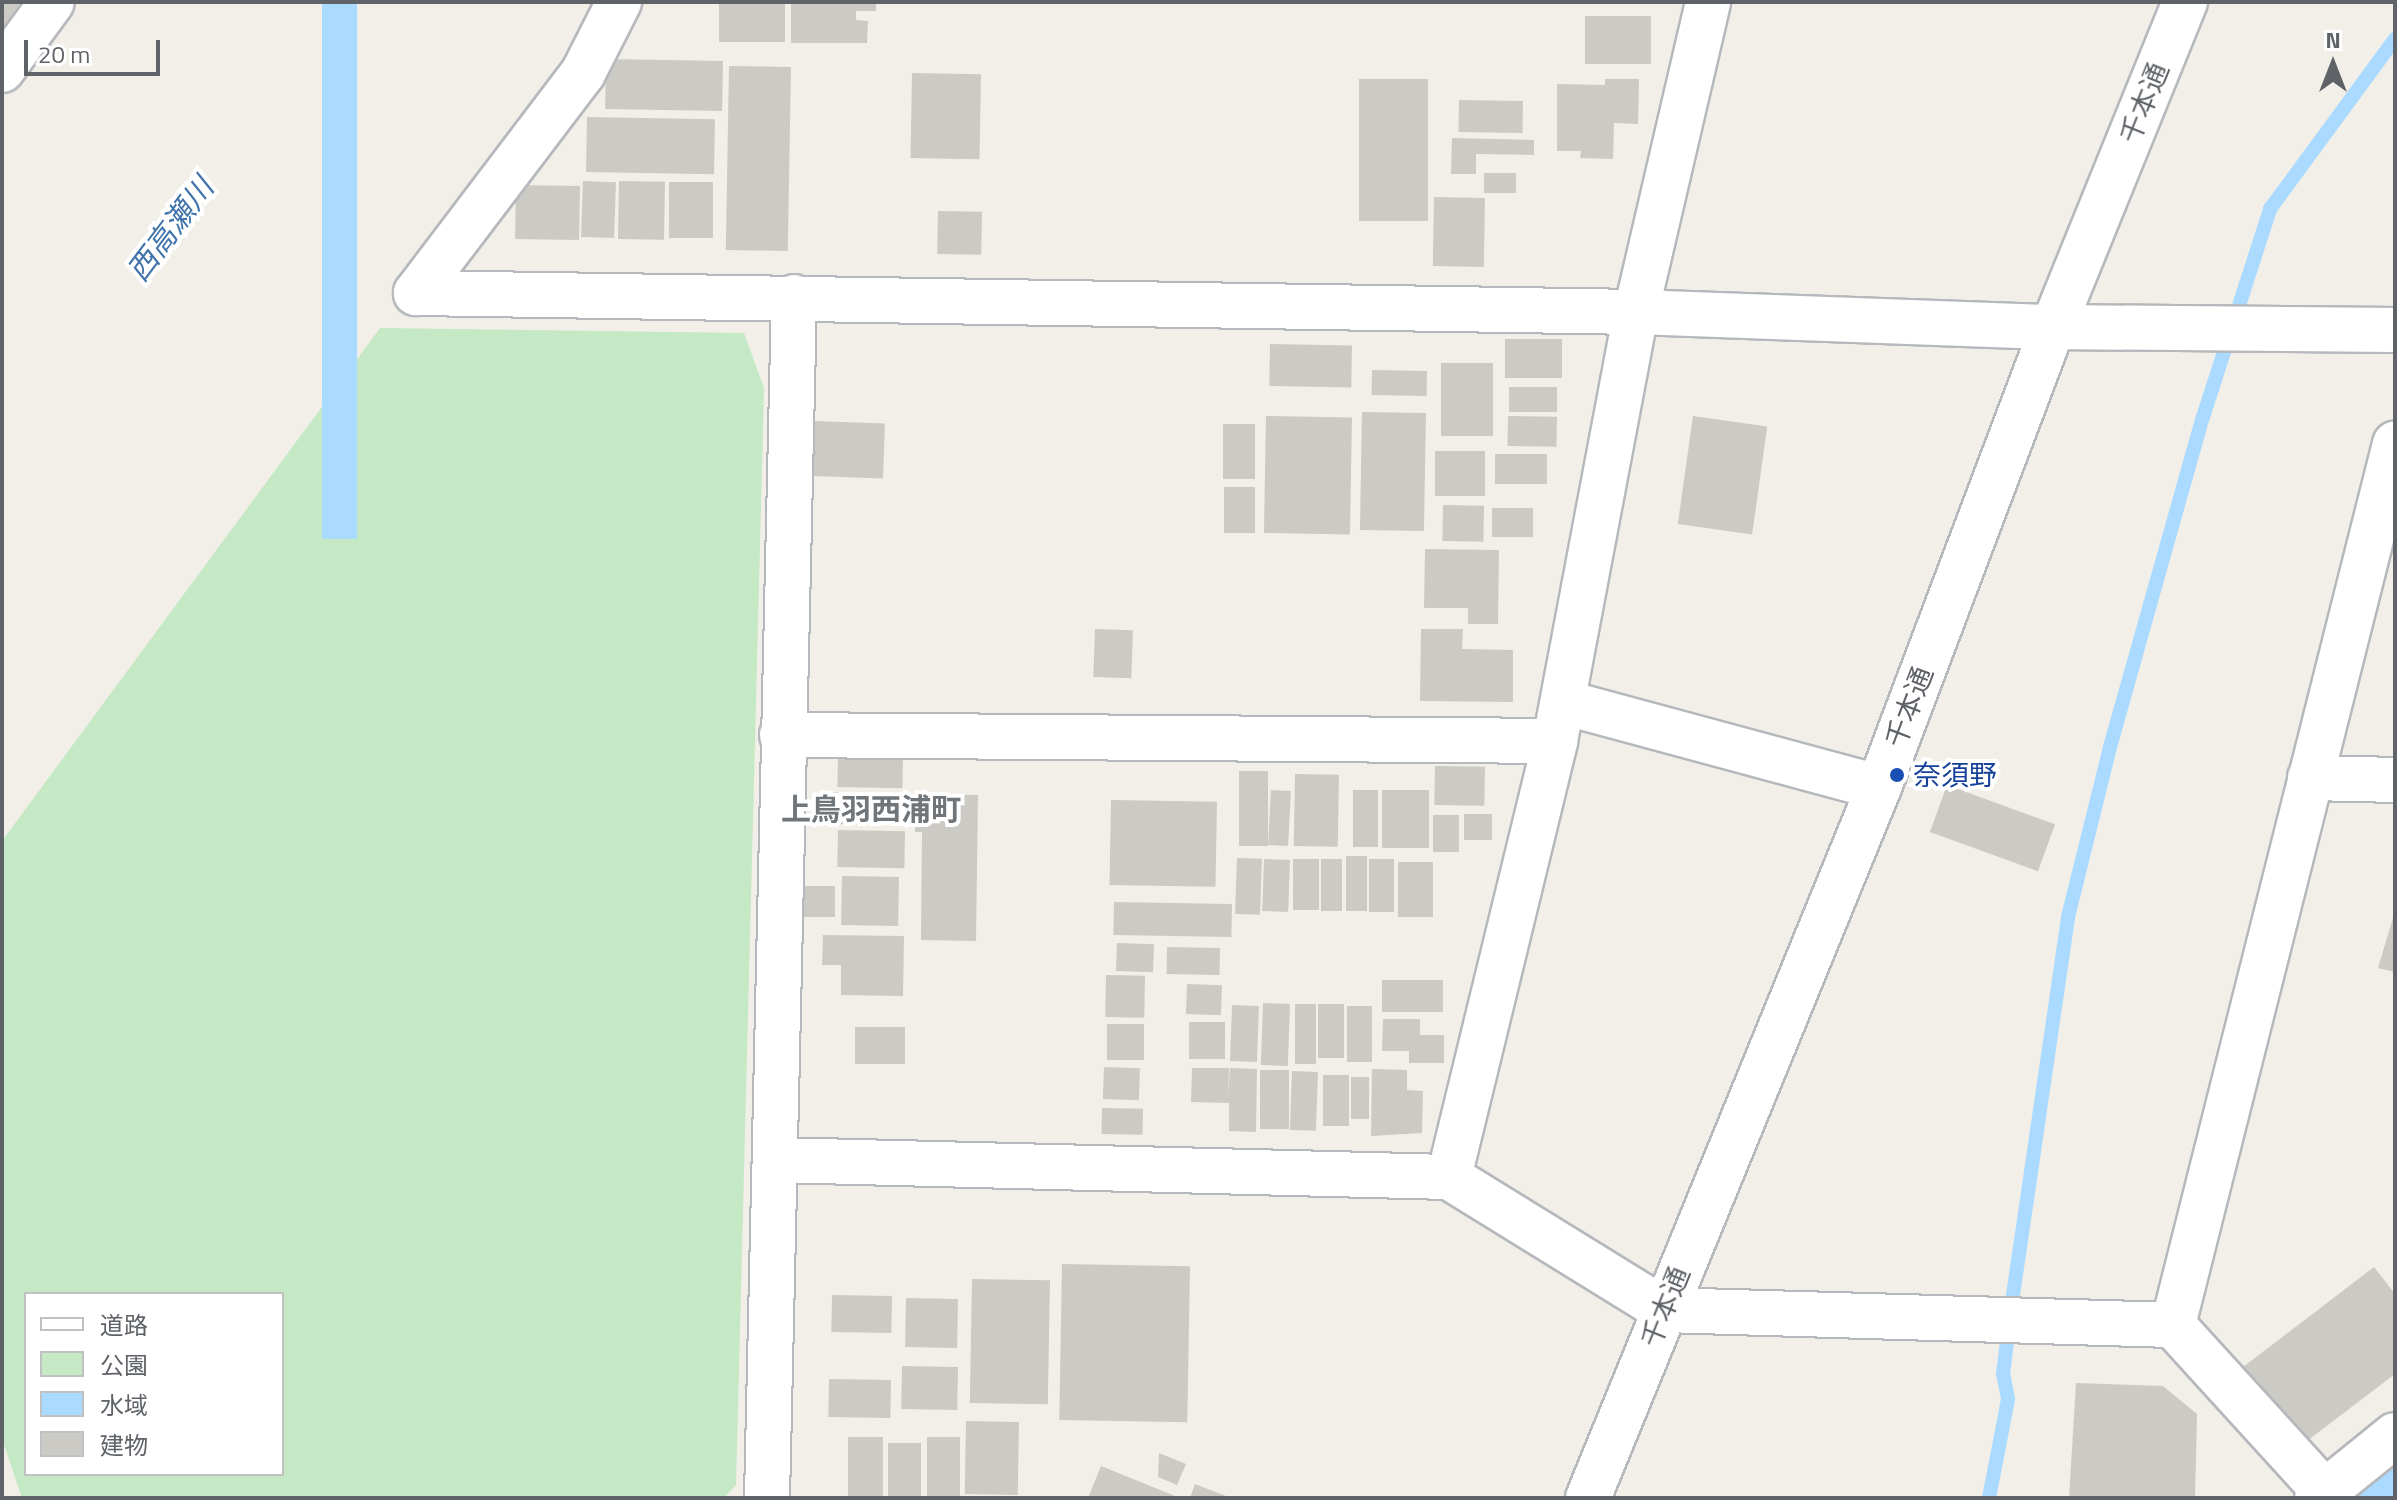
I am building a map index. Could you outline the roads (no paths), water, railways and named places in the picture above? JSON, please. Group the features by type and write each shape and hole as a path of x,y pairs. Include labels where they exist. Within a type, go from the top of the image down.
{"street":[{"path":"2,70 52,2"},
{"path":"619,2 583,73 416,293 1636,312 2053,327 2395,330"},
{"path":"1449,1177 1559,722 1636,312 1708,2"},
{"name":"千本通","path":"1588,1498 1879,787 2053,327 2185,2"},
{"path":"767,1498 777,1160 782,735 794,297"},
{"path":"2173,1325 2395,444"},
{"path":"782,735 1559,722 1879,787"},
{"path":"2310,778 2395,780"},
{"path":"777,1160 1449,1177 1664,1310 2173,1325 2320,1494 2395,1435"}],"water":[{"path":"322,2 357,2 357,539 322,539"}],"waterway":[{"path":"1989,1498 2008,1399 2003,1374 2068,917 2110,747 2203,417 2270,209 2395,39"},
{"path":"2382,1498 2395,1486"}],"place":[{"name":"奈須野","path":"1897,775"}],"district":[{"name":"上鳥羽西浦町","path":"871,809"}],"water label":[{"name":"西高瀬川","path":"170,229"}]}
